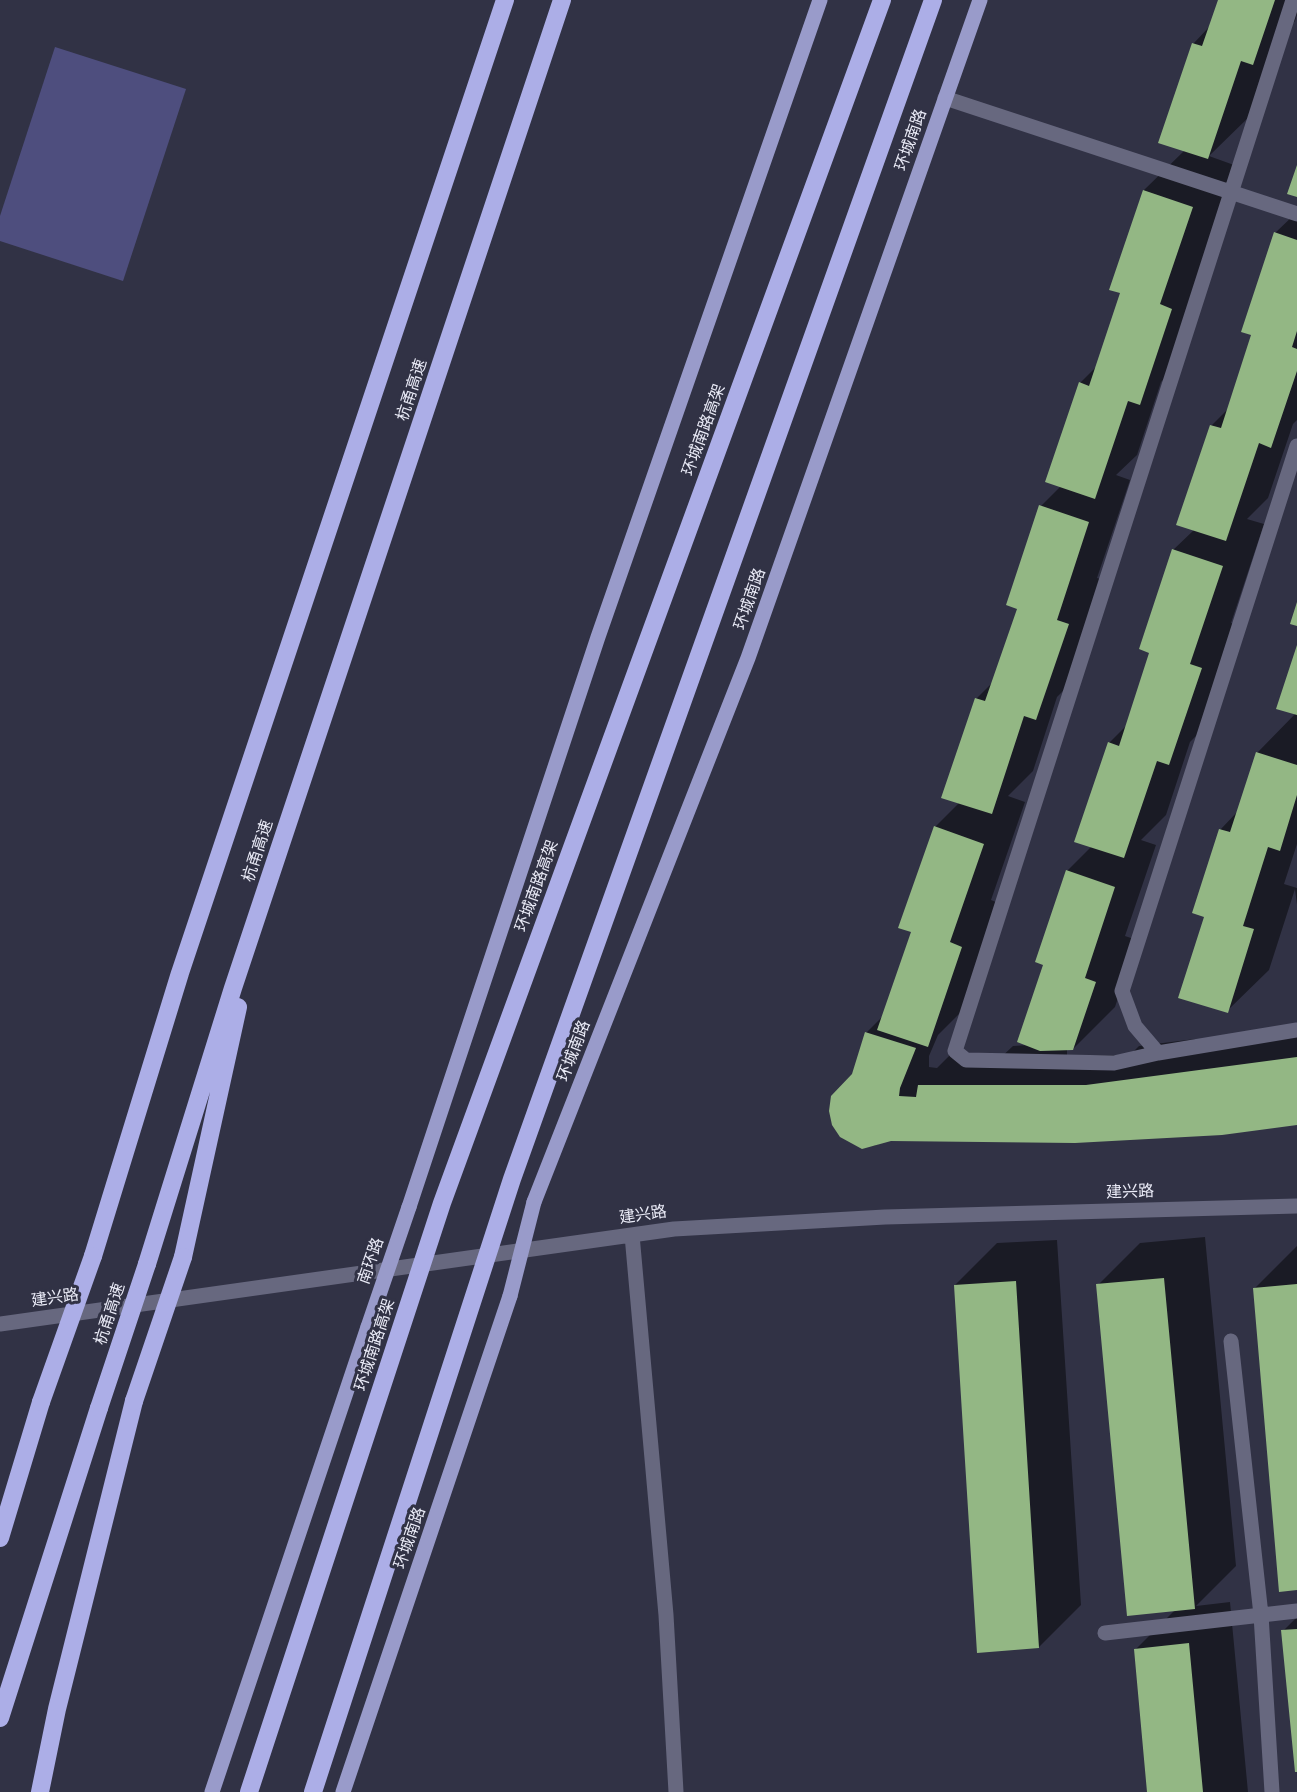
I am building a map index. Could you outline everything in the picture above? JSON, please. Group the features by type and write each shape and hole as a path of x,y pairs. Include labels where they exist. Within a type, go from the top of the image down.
{"highway":[{"name":"杭甬高速","path":"0,1538 41,1402 93,1256 180,973 505,0"},
{"name":"杭甬高速","path":"0,1718 261,905 562,0"},
{"name":"环城南路高架","path":"249,1792 442,1203 882,0"},
{"path":"313,1792 512,1179 933,0"},
{"path":"39,1792 57,1709 135,1401 183,1257 261,905"}],"main road":[{"name":"南环路","path":"212,1792 598,637 820,0"},
{"name":"环城南路","path":"343,1792 510,1296 534,1202 748,658 980,0"}],"street":[{"path":"1293,0 955,1051 966,1060 1114,1063 1158,1053 1297,1030"},
{"path":"945,98 1297,214"},
{"path":"1158,1053 1135,1026 1122,991 1297,446"},
{"name":"建兴路","path":"0,1324 674,1229 885,1217 1297,1206"},
{"path":"632,1235 666,1615 676,1792"},
{"path":"1231,1341 1261,1615 1272,1792"},
{"path":"1105,1632 1297,1611"}],"shaded area":[{"path":"55,47 186,89 123,281 0,241 0,216"}],"building":[{"path":"1218,0 1275,0 1253,65 1241,61 1208,159 1158,143 1192,43 1202,46"},
{"path":"1297,165 1297,197 1287,194"},
{"path":"1143,190 1193,207 1160,304 1172,309 1140,405 1128,401 1095,499 1045,482 1079,382 1089,386 1120,293 1109,290"},
{"path":"1274,232 1297,240 1297,331 1292,347 1297,349 1297,371 1271,448 1259,443 1226,541 1176,525 1210,425 1221,428 1251,335 1241,332"},
{"path":"1039,505 1089,522 1057,620 1069,624 1036,720 1024,716 992,814 941,798 975,698 985,701 1017,609 1006,605"},
{"path":"1172,549 1223,566 1190,664 1202,668 1169,765 1157,761 1124,858 1074,842 1108,742 1119,746 1149,653 1139,649"},
{"path":"1297,602 1297,626 1290,624"},
{"path":"1297,645 1297,715 1276,709"},
{"path":"1256,752 1297,765 1297,795 1280,851 1268,847 1243,926 1254,929 1228,1013 1178,998 1204,917 1192,913 1219,829 1230,832"},
{"path":"934,826 984,844 950,942 962,947 928,1047 877,1030 911,932 898,928"},
{"path":"1066,870 1115,887 1085,978 1096,982 1073,1050 1040,1051 1017,1042 1043,965 1035,962"},
{"path":"865,1032 916,1048 899,1096 916,1097 918,1085 1086,1085 1297,1057 1297,1125 1222,1135 1075,1143 891,1141 862,1149 840,1137 832,1125 829,1111 831,1096 852,1074"},
{"path":"1164,1278 1195,1609 1127,1616 1096,1284"},
{"path":"1016,1281 1039,1648 977,1653 954,1285"},
{"path":"1297,1284 1297,1590 1279,1592 1253,1288"},
{"path":"1297,1629 1297,1772 1295,1772 1281,1630"},
{"path":"1189,1643 1203,1792 1147,1792 1134,1649"}]}
